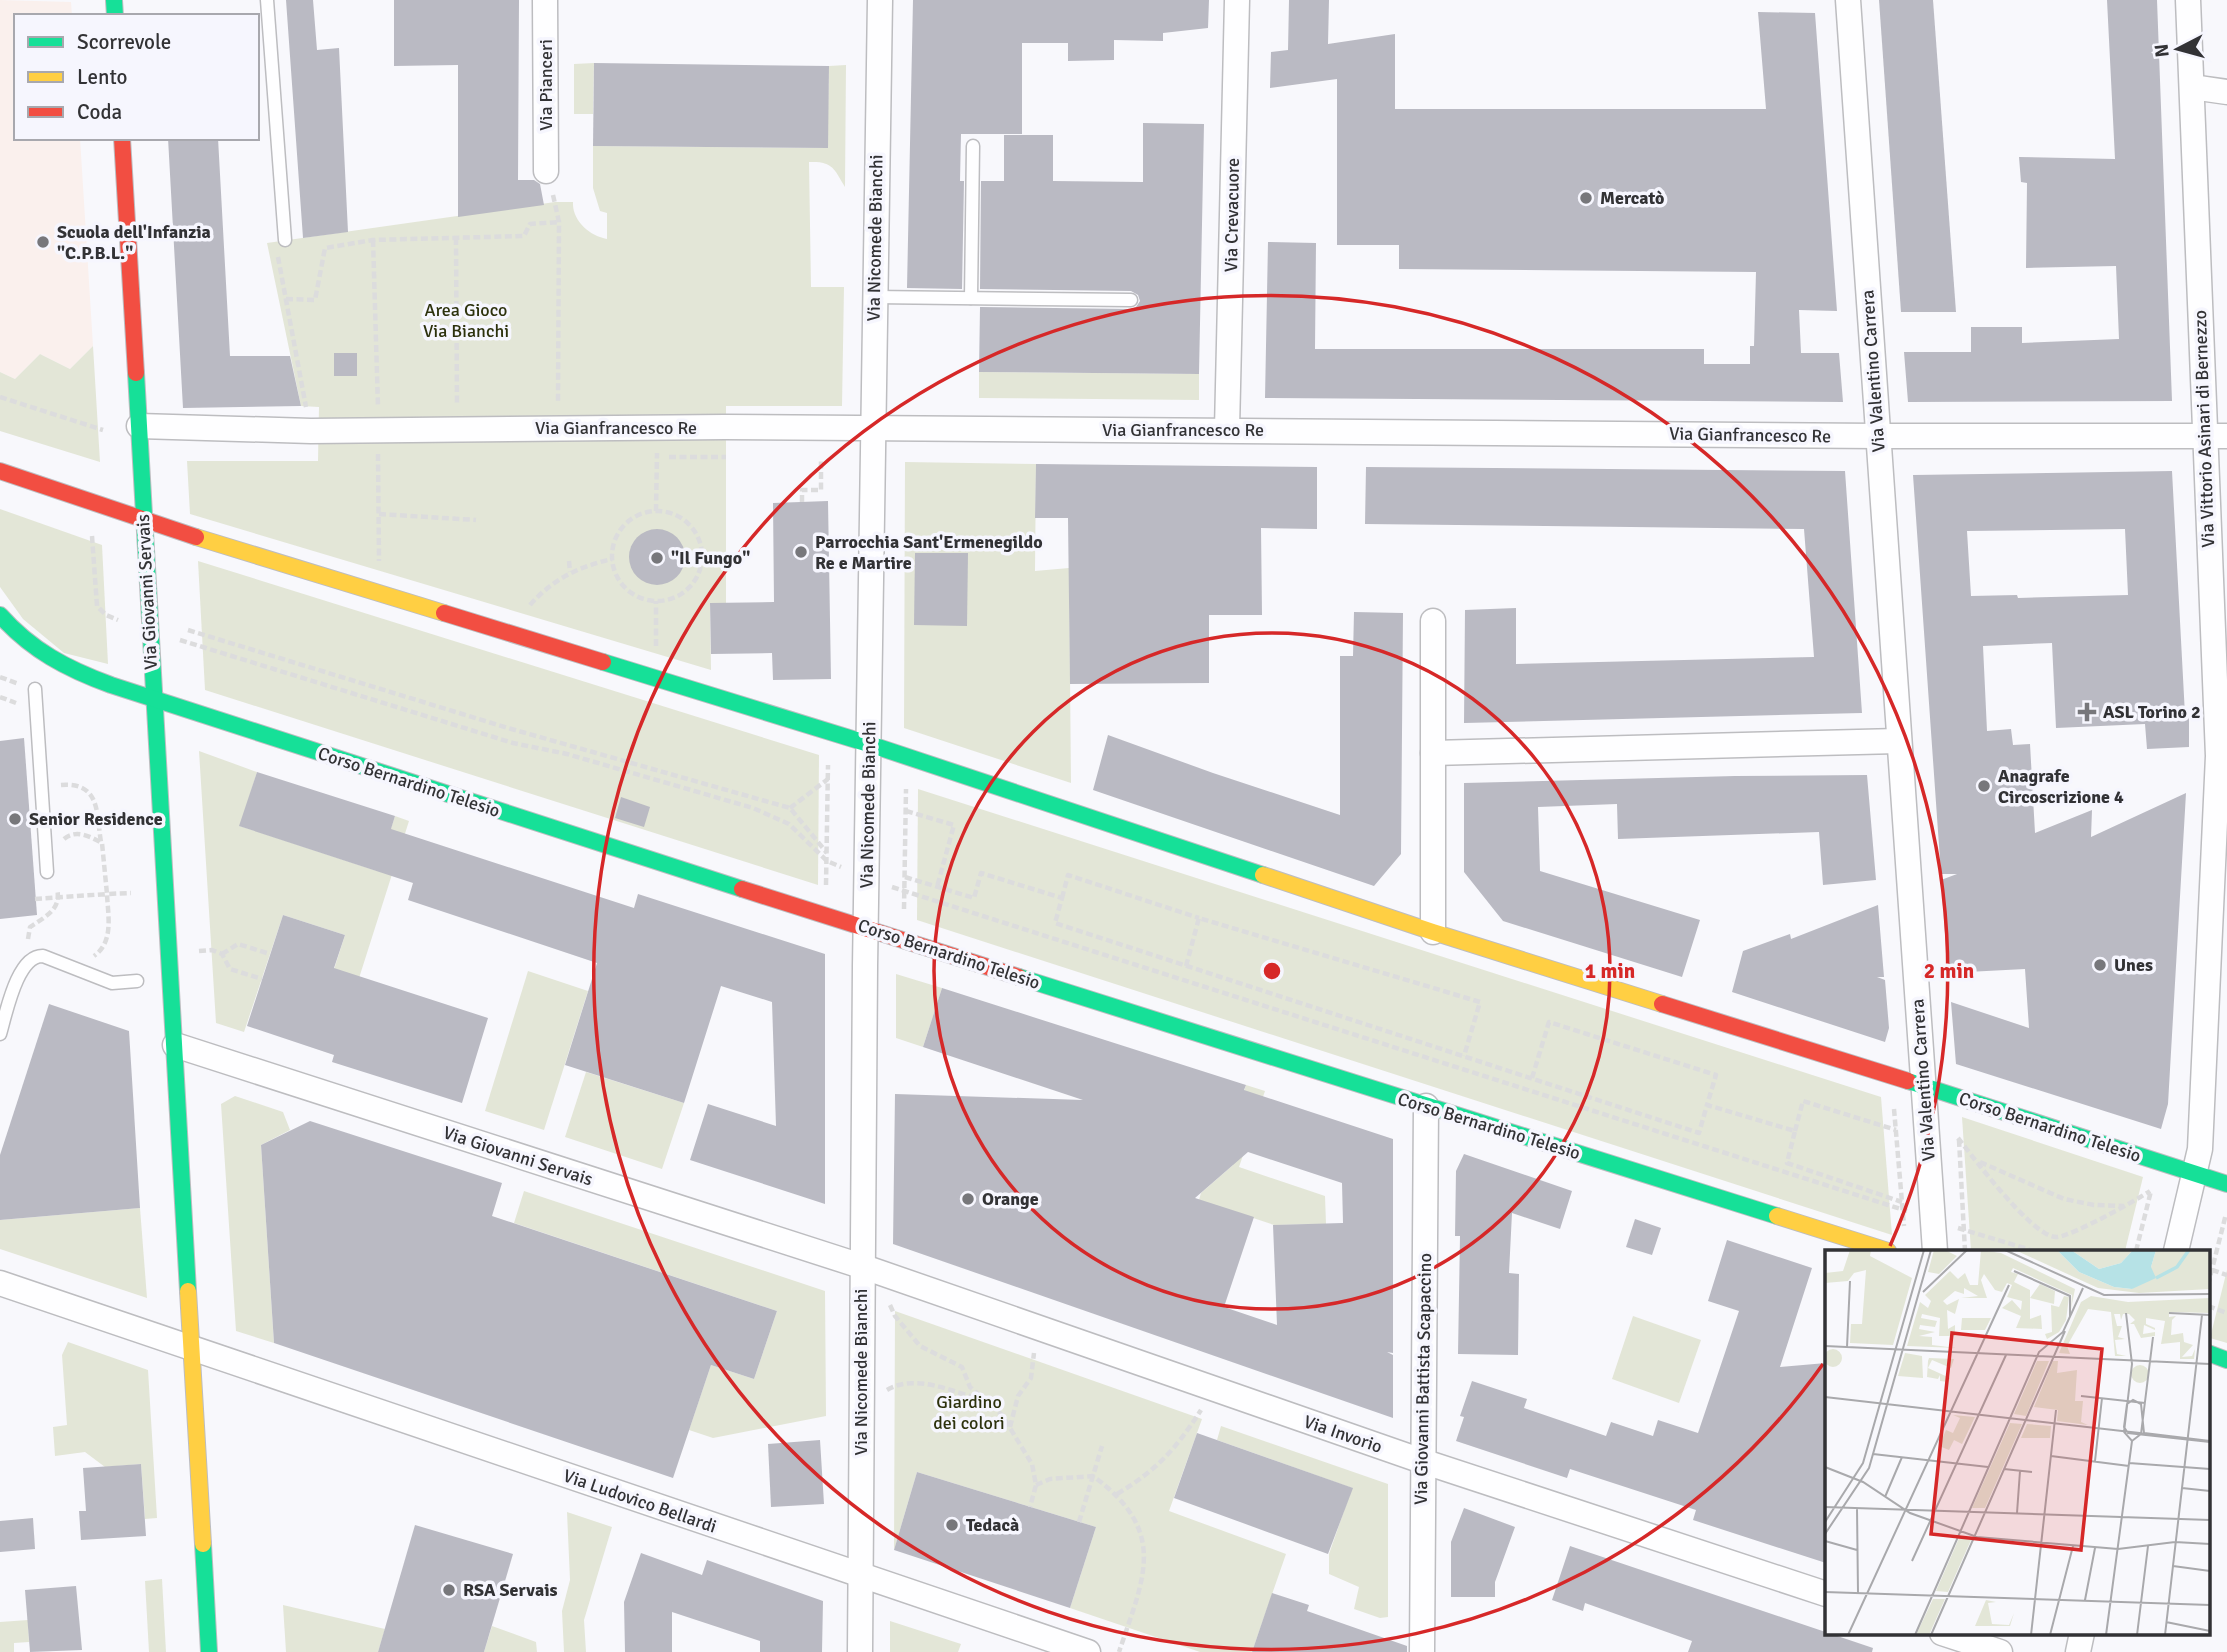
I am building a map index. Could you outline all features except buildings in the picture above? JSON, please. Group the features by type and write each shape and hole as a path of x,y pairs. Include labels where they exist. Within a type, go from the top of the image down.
{"street":[{"name":"Via Pianceri","path":"545,0 546,171"},
{"name":"Via Nicomede Bianchi","path":"860,1652 861,1266 880,0"},
{"name":"Via Crevacuore","path":"1227,429 1237,0"},
{"name":"Via Valentino Carrera","path":"1848,0 1935,1250"},
{"name":"Via Vittorio Asinari di Bernezzo","path":"2176,1250 2200,1149 2221,859 2216,436 2188,0"},
{"path":"2192,87 2227,92"},
{"name":"Via Giovanni Servais","path":"122,140 209,1652"},
{"name":"Via Gianfrancesco Re","path":"139,426 311,431 724,427 2216,436"},
{"name":"Corso Bernardino Telesio","path":"0,471 144,521 869,744 1433,932 2227,1184"},
{"name":"Corso Bernardino Telesio","path":"0,615 19,637 58,664 153,700 1426,1107 1885,1250"},
{"path":"1433,621 1433,932"},
{"path":"1433,753 1898,741"},
{"name":"Via Giovanni Servais","path":"175,1045 861,1266"},
{"name":"Via Giovanni Battista Scapaccino","path":"1422,1652 1426,1107"},
{"name":"Via Invorio","path":"861,1266 1422,1461 1825,1594"},
{"path":"0,1283 193,1349"},
{"name":"Via Ludovico Bellardi","path":"193,1349 1088,1652"},
{"path":"2210,1354 2227,1360"},
{"path":"2078,1652 2082,1634"},
{"path":"1957,1639 2000,1652"}],"lane":[{"path":"267,0 285,240"},
{"path":"971,298 973,146"},
{"path":"874,297 1131,300"},
{"path":"0,636 19,637"},
{"path":"35,689 47,872"},
{"path":"0,1034 21,972 29,960 36,956 112,983 137,981"}],"path":[{"path":"546,171 559,222 558,428"},
{"path":"286,299 314,300 325,248 373,240 524,236 530,224 559,222"},
{"path":"456,238 457,429"},
{"path":"285,240 278,254 311,431"},
{"path":"0,397 103,430"},
{"path":"656,428 656,511"},
{"path":"802,502 802,490 821,490 821,458"},
{"path":"92,504 97,606 106,615 149,631 513,743 567,754 753,808 789,824 827,861 866,878 2031,1250"},
{"path":"656,511 672,514 685,521 695,532 701,546 701,561 697,576 688,589 676,597 647,601 633,595 622,585 615,573 613,544 619,531 629,520 642,513 656,511"},
{"path":"379,514 476,520"},
{"path":"530,606 545,589 570,572 612,559"},
{"path":"569,561 570,572"},
{"path":"656,601 656,658"},
{"path":"187,630 508,728 790,808 827,853"},
{"path":"0,697 19,704"},
{"path":"826,886 828,764"},
{"path":"790,808 828,779"},
{"path":"42,791 59,785 73,784 87,789 95,801 102,843 107,894 106,947 97,955 69,967"},
{"path":"904,914 906,786"},
{"path":"906,811 954,825 937,887"},
{"path":"29,960 30,927 53,911 59,897 55,881 47,872 62,841 67,836 81,833 102,843"},
{"path":"905,877 974,898 981,873 1062,898"},
{"path":"1464,1056 1480,1002 1199,918 1069,875 1055,923 1699,1133 1716,1075 1549,1022 1532,1078"},
{"path":"35,899 131,893"},
{"path":"1186,966 1199,918"},
{"path":"222,954 237,944 270,954"},
{"path":"170,953 212,950 222,954 230,969 262,979"},
{"path":"1896,1130 1803,1101 1787,1163 1902,1202"},
{"path":"1894,1101 1903,1210"},
{"path":"1707,1105 1795,1131"},
{"path":"1958,1127 1965,1250"},
{"path":"1958,1138 2023,1216 2050,1236 2058,1237 2151,1191 2136,1250"},
{"path":"1976,1161 2064,1199 2094,1205 2124,1206"},
{"path":"2210,1278 2227,1210"},
{"path":"2212,1270 2227,1275"},
{"path":"891,1276 890,1307 895,1316 920,1346 962,1367 971,1387 1002,1415 1010,1427 1032,1464 1036,1485 1030,1507"},
{"path":"2210,1307 2227,1312"},
{"path":"1010,1427 1018,1396 1031,1378 1032,1359 1042,1329"},
{"path":"861,1404 895,1385 917,1382 984,1400"},
{"path":"1117,1494 1149,1474 1168,1455 1215,1389"},
{"path":"1079,1522 1102,1446"},
{"path":"1036,1485 1050,1479 1093,1476 1117,1494 1143,1539 1145,1566 1140,1592 1119,1652"}],"shaded area":[{"name":"Scuola dell'Infanzia \"C.P.B.L.\"","path":"0,0 71,2 72,14 14,14 14,140 80,140 93,346 70,369 40,354 15,379 0,372"}],"green space":[{"path":"594,63 593,114 574,114 574,64"},
{"name":"Area Gioco Via Bianchi","path":"846,65 845,187 828,164 809,162 811,287 844,287 842,406 726,406 726,603 710,604 711,670 190,514 187,461 318,461 319,407 301,406 267,243 555,202 573,202 573,209 583,227 594,235 607,239 607,213 600,211 593,188 593,146 827,148 829,66"},
{"path":"93,346 100,462 0,431 0,372 15,379 40,354 70,369"},
{"path":"979,372 1199,374 1199,400 979,398"},
{"path":"905,462 1036,464 1035,571 1069,568 1071,783 904,728"},
{"path":"0,509 102,545 108,664 64,653 23,619 0,587"},
{"path":"198,561 819,755 818,885 205,690"},
{"path":"199,751 257,772 240,826 377,871 395,816 409,821 353,997 328,988 345,935 283,915 244,1032 216,1023"},
{"path":"918,789 1881,1097 1892,1235 917,920"},
{"path":"528,971 588,991 544,1130 485,1111"},
{"path":"896,974 942,988 923,1047 896,1038"},
{"path":"586,1072 684,1103 662,1169 565,1137"},
{"path":"1246,1085 1265,1091 1239,1167 1325,1196 1326,1224 1274,1225 1199,1200 1201,1193 1233,1165 1226,1145"},
{"path":"235,1096 283,1112 290,1130 261,1145 274,1343 236,1331 221,1104"},
{"path":"1962,1117 2143,1177 2125,1250 1971,1250"},
{"path":"524,1191 825,1291 826,1416 713,1438 689,1430 711,1365 754,1379 777,1311 514,1223"},
{"path":"140,1208 147,1298 0,1249 0,1220"},
{"path":"2227,1270 2227,1343 2210,1338"},
{"name":"Giardino dei colori","path":"895,1311 1202,1419 1169,1511 1286,1554 1252,1652 1200,1652 1070,1608 1096,1527 917,1472 894,1550"},
{"path":"1633,1316 1701,1340 1679,1403 1612,1379"},
{"path":"68,1342 148,1370 157,1518 145,1519 141,1464 105,1467 85,1452 55,1456 53,1427 67,1425 62,1355"},
{"path":"1221,1426 1388,1484 1388,1617 1380,1618 1354,1609 1359,1587 1329,1574 1329,1554 1352,1488 1217,1440"},
{"path":"567,1512 612,1527 584,1620 586,1652 564,1652 562,1611 570,1580"},
{"path":"162,1579 166,1652 149,1652 145,1581"},
{"path":"283,1605 385,1629 378,1652 286,1652"},
{"path":"28,1620 29,1642 14,1643 14,1652 0,1652 0,1622"},
{"path":"890,1621 961,1644 958,1652 890,1652"},
{"path":"492,1626 536,1642 537,1652 484,1652"}],"traffic: fast":[{"path":"114,0 115,14"},
{"path":"136,373 188,1291"},
{"path":"0,615 24,638 51,657 111,685 742,889"},
{"path":"603,662 869,744 1263,875"},
{"path":"1019,977 1777,1216"},
{"path":"1908,1081 2227,1184"},
{"path":"2210,1354 2227,1360"},
{"path":"203,1544 209,1652"}],"traffic: slow":[{"path":"196,537 444,613"},
{"path":"1263,875 1662,1004"},
{"path":"1777,1216 1885,1250"},
{"path":"188,1291 203,1544"}],"traffic: jam":[{"path":"122,140 136,373"},
{"path":"0,471 196,537"},
{"path":"444,613 603,662"},
{"path":"742,889 1019,977"},
{"path":"1662,1004 1908,1081"}],"place":[{"name":"Mercatò","path":"1586,198"},
{"name":"Scuola dell'Infanzia \"C.P.B.L.\"","path":"43,242"},
{"name":"Parrocchia Sant'Ermenegildo Re e Martire","path":"801,552"},
{"name":"\"Il Fungo\"","path":"657,558"},
{"name":"ASL Torino 2","path":"2087,712"},
{"name":"Anagrafe Circoscrizione 4","path":"1984,786"},
{"name":"Senior Residence","path":"15,819"},
{"name":"Unes","path":"2100,965"},
{"name":"Orange","path":"968,1199"},
{"name":"Tedacà","path":"952,1525"},
{"name":"RSA Servais","path":"449,1590"}]}
